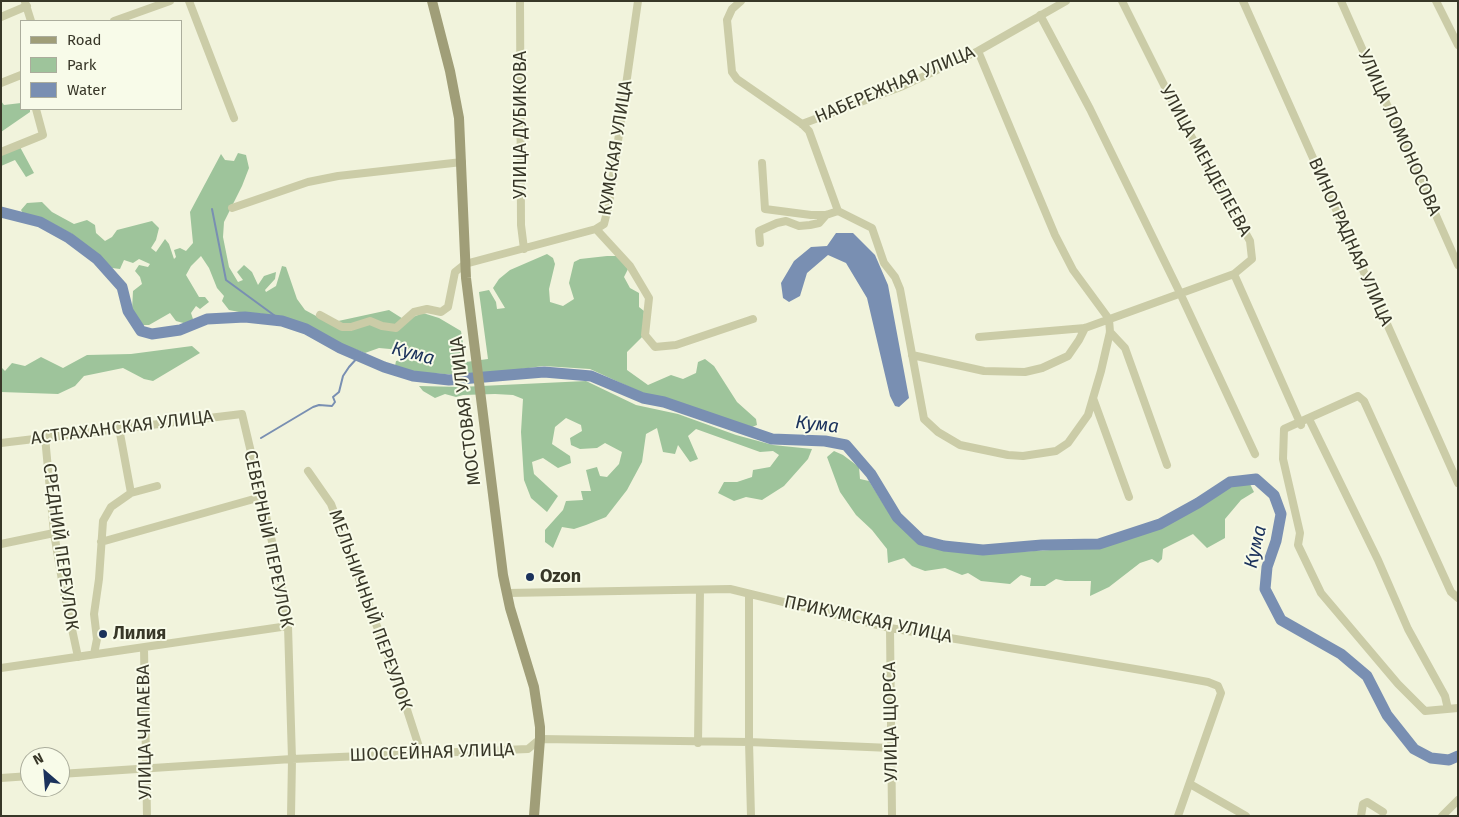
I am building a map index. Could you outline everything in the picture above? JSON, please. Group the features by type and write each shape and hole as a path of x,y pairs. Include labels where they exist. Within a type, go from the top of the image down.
{"main road":[{"name":"МОСТОВАЯ УЛИЦА","path":"432,1 460,118 466,278 494,514 507,593 534,687 540,739 534,816"}],"street":[{"path":"117,20 170,1"},
{"path":"189,1 234,118"},
{"name":"УЛИЦА ДУБИКОВА","path":"520,1 521,225 524,249"},
{"name":"КУМСКАЯ УЛИЦА","path":"638,1 609,204 604,224 596,229 630,266 649,298 645,335 655,347 676,345 753,319"},
{"path":"741,1 732,9 727,20 732,72 737,79 802,124 809,131 838,211"},
{"name":"НАБЕРЕЖНАЯ УЛИЦА","path":"802,124 903,86 978,51 1066,1"},
{"name":"УЛИЦА МЕНДЕЛЕЕВА","path":"1122,1 1176,111 1250,241 1252,259 1234,274"},
{"name":"ВИНОГРАДНАЯ УЛИЦА","path":"1243,1 1458,483"},
{"name":"УЛИЦА ЛОМОНОСОВА","path":"1341,1 1458,265"},
{"path":"1436,1 1458,46"},
{"path":"1,17 26,4 31,20"},
{"path":"1040,15 1090,109 1180,293 1255,454"},
{"path":"762,163 765,209 811,215 838,211 872,228 884,263 895,277 900,290 924,420 938,432 960,445 1008,455 1023,456 1056,451 1068,443 1088,415 1110,332 1109,319 1072,270 978,51"},
{"path":"1,83 20,75"},
{"path":"1,152 43,136 36,110"},
{"path":"232,208 308,182 338,176 462,162"},
{"path":"760,243 759,231 777,223 786,221 799,226 810,225 819,223 826,214"},
{"path":"320,315 342,327 351,327 370,321 382,326 396,328 414,312 426,309 442,312 448,307 455,272 466,264 596,229"},
{"path":"979,337 1085,328 1234,274 1300,424"},
{"path":"912,355 984,371 1025,372 1042,368 1068,356 1085,328"},
{"path":"1110,332 1125,348 1167,464"},
{"path":"1458,598 1451,592 1364,401 1358,396 1300,424 1284,429 1283,459 1300,533 1298,545 1321,593 1398,684 1425,711 1458,708"},
{"path":"1093,398 1129,497"},
{"name":"АСТРАХАНСКАЯ УЛИЦА","path":"1,443 242,414"},
{"name":"СЕВЕРНЫЙ ПЕРЕУЛОК","path":"242,414 278,567 288,626 292,759 291,816"},
{"path":"1309,419 1378,560 1408,628 1445,696 1448,709"},
{"path":"119,428 131,493"},
{"name":"СРЕДНИЙ ПЕРЕУЛОК","path":"45,437 54,533 78,657"},
{"name":"МЕЛЬНИЧНЫЙ ПЕРЕУЛОК","path":"308,471 331,504 399,686 421,753"},
{"path":"94,654 97,640 94,614 99,579 103,521 111,507 131,493 157,486"},
{"path":"101,542 261,497"},
{"path":"1,544 54,533"},
{"name":"ПРИКУМСКАЯ УЛИЦА","path":"507,593 730,589 890,628 1208,682 1218,686 1221,693 1190,784"},
{"path":"698,743 700,590"},
{"path":"749,594 751,816"},
{"path":"1,668 288,626"},
{"name":"УЛИЦА ЩОРСА","path":"890,628 892,816"},
{"name":"УЛИЦА ЧАПАЕВА","path":"144,648 147,816"},
{"name":"ШОССЕЙНАЯ УЛИЦА","path":"70,773 292,759 528,749 540,739 698,743 749,742 891,748"},
{"path":"1,778 20,777"},
{"path":"1178,816 1190,784 1246,816"},
{"path":"1442,816 1458,800"},
{"path":"1361,816 1363,804 1367,802 1383,812"}],"green space":[{"path":"1,101 4,105 20,103 20,110 30,110 30,112 1,132"},
{"path":"20,147 34,173 26,177 15,160 1,166 1,154"},
{"path":"238,153 246,155 249,168 224,222 223,237 229,267 238,282 243,280 237,272 244,265 252,272 258,285 264,276 276,272 275,279 265,290 266,292 276,286 282,266 286,267 297,299 305,310 329,323 389,310 408,322 413,317 423,313 439,318 461,331 466,362 488,359 479,292 489,290 496,302 497,309 505,308 493,288 499,279 510,270 547,254 553,258 555,264 549,289 550,302 563,306 574,299 569,283 574,262 580,259 617,256 628,269 624,277 630,288 639,293 639,307 644,311 642,337 627,352 627,370 648,385 671,375 683,379 696,373 698,362 705,359 714,366 737,402 756,419 757,425 752,427 668,399 645,394 590,369 543,366 459,375 400,371 395,366 396,361 406,359 401,350 379,348 365,353 344,345 307,325 258,313 229,310 222,301 224,296 217,288 209,268 201,256 191,266 186,275 199,297 205,297 209,302 200,309 196,306 191,313 193,319 187,324 176,321 170,313 149,325 143,325 132,310 133,291 142,284 140,277 135,271 139,265 148,267 150,264 139,259 133,263 124,260 120,269 112,268 72,234 46,220 24,215 21,210 27,203 42,202 52,212 74,224 87,220 95,225 96,233 105,241 112,237 117,230 152,221 159,228 156,240 151,248 156,252 165,239 169,244 174,259 176,257 174,250 180,248 186,251 193,243 190,212 221,154 225,160 234,161"},
{"path":"192,346 200,353 153,381 144,379 123,368 84,376 75,386 58,394 1,392 1,367 5,371 12,363 25,366 41,357 63,368 87,355 131,354"},
{"path":"586,381 636,405 678,414 736,435 773,445 812,449 808,459 784,486 762,500 746,497 734,501 718,493 724,482 737,482 752,477 753,470 770,467 779,455 773,451 760,452 696,429 688,436 698,459 690,462 678,445 675,454 663,452 657,428 646,434 642,462 627,490 606,517 574,529 562,527 553,548 545,542 545,530 563,510 566,501 583,500 581,491 591,491 586,470 597,467 600,476 607,477 619,464 622,452 605,443 597,448 580,449 571,445 570,438 582,431 581,425 566,418 555,427 552,444 570,456 571,463 558,468 543,458 532,462 534,474 558,496 547,512 531,498 524,480 521,432 523,399 513,395 495,394 456,397 445,394 435,398 423,391 419,386 460,387"},
{"path":"834,451 859,467 860,479 869,481 894,521 919,544 945,551 983,554 1101,547 1161,528 1231,485 1250,484 1254,492 1241,500 1225,519 1225,538 1207,548 1193,534 1163,549 1162,559 1158,563 1152,559 1140,563 1109,587 1090,596 1091,581 1056,579 1045,586 1030,586 1031,578 1021,575 1010,584 981,581 968,573 962,575 945,568 925,571 912,566 904,558 888,563 887,549 872,530 856,515 840,492 827,457"}],"water":[{"path":"836,233 853,233 875,255 888,285 909,398 899,407 895,406 890,396 867,298 846,263 828,255 807,273 800,296 789,302 783,298 781,283 794,261 811,247 827,246"}],"waterway":[{"path":"212,209 226,280 282,321"},
{"name":"Кума","path":"1,212 40,222 69,238 97,259 122,287 128,311 141,331 152,334 180,330 207,319 245,317 282,321 306,329 340,348 384,367 413,376 449,380 544,372 591,376 643,398 664,402 772,439 825,441 846,445 871,474 897,517 921,540 944,546 983,550 1042,545 1099,544 1160,524 1198,503 1230,482 1256,479 1274,495 1281,514 1276,541 1267,567 1265,589 1281,620 1341,654 1367,676 1387,715 1414,749 1431,758 1449,760 1458,756"},
{"path":"261,438 313,407 319,405 332,406 335,402 333,397 339,392 343,376 359,356"}],"place":[{"name":"Ozon","path":"530,577"},
{"name":"Лилия","path":"103,634"}]}
